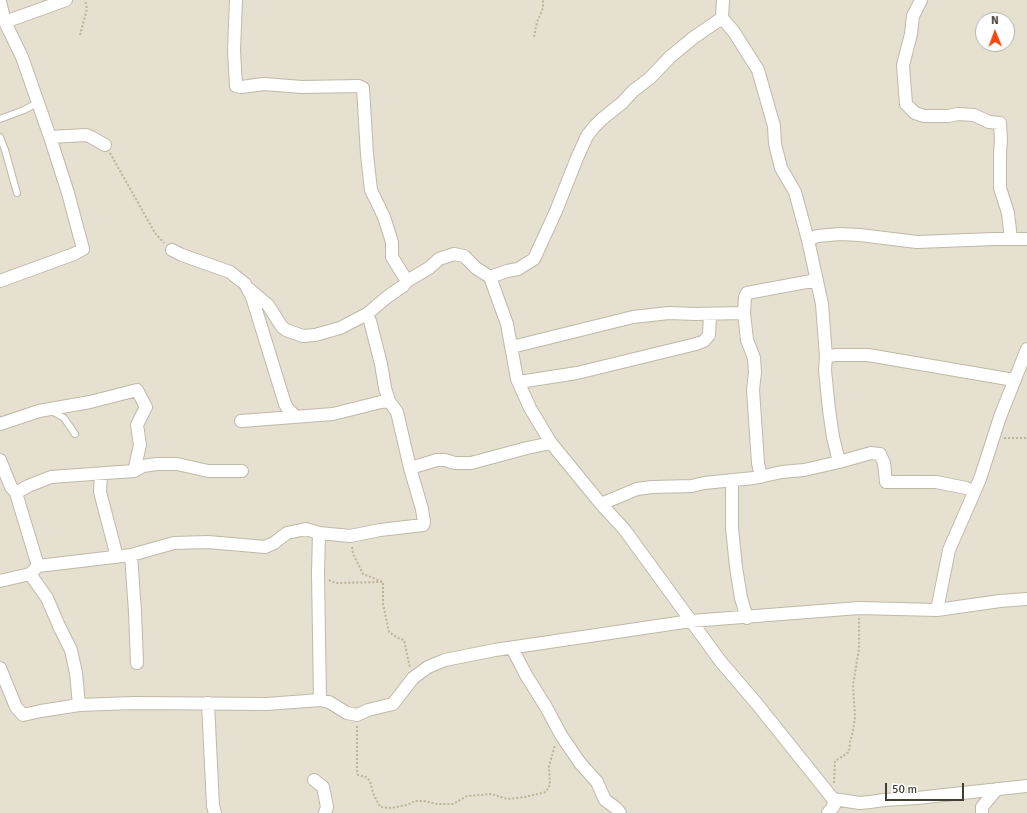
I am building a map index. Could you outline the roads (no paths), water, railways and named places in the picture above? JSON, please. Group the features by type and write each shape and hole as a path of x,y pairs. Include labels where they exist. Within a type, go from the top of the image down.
{"street":[{"path":"5,22 66,0"},
{"path":"236,0 234,51 236,86 241,87 264,84 302,87 359,86 363,88 367,155 371,190 384,217 392,242 392,257 407,282"},
{"path":"723,0 722,18 734,32 758,70 774,126 775,144 781,168 795,192 808,240 822,304 826,357 825,370 829,410 839,462"},
{"path":"921,0 913,16 911,34 903,64 906,104 915,113 924,116 948,116 958,114 974,115 989,122 1000,123 1000,188 1008,214 1012,239"},
{"path":"0,2 5,22 22,57 50,137 68,193 82,249 74,254 0,281"},
{"path":"490,277 506,271 518,269 534,259 556,211 577,158 587,136 594,127 622,103 633,91 650,78 670,57 693,38 722,18"},
{"path":"50,137 86,135 95,138 105,145"},
{"path":"808,240 817,236 840,234 917,242 1027,239"},
{"path":"172,250 237,276 248,289 268,305 282,327 303,336 315,335 340,328 367,314 407,282 429,268 438,258 454,254 464,256 476,268 490,277 508,324 513,358 519,382 530,408 551,443 601,504 624,529 721,662 757,704 832,805 917,798 1027,786"},
{"path":"761,477 758,463 752,390 756,372 754,358 747,340 744,313 745,297 747,293 817,280"},
{"path":"248,289 252,297 285,404 296,417"},
{"path":"512,347 633,318 669,313 744,313"},
{"path":"0,581 34,570 131,555 174,543 208,542 265,547 274,543 287,533 306,529 319,533 350,536 380,530 423,525 422,509 410,468 397,412 388,401 380,359 370,320 367,314"},
{"path":"519,382 577,373 696,344 704,341 709,335 710,314"},
{"path":"938,610 949,550 980,479 993,437 1027,350"},
{"path":"826,357 835,355 868,355 1014,380"},
{"path":"0,424 39,411 90,402 137,390 146,407 137,425 140,445 134,471"},
{"path":"241,421 333,414 388,401"},
{"path":"410,468 437,460 445,460 455,463 471,463 551,443"},
{"path":"601,504 637,489 652,487 687,487 704,483 761,477 782,472 804,470 871,453 880,454 884,463 886,482 936,482 974,491"},
{"path":"0,460 11,487 16,493 34,570 71,650 76,672 79,705"},
{"path":"16,493 51,476 134,471 143,466 176,464 208,471 242,471"},
{"path":"101,474 100,492 117,557"},
{"path":"732,481 732,528 736,567 741,598 747,618"},
{"path":"319,533 318,573 320,700"},
{"path":"131,555 137,664"},
{"path":"0,669 16,707 23,716 41,711 79,705 208,703 267,704 320,700 329,702 347,713 357,715 368,710 393,704 413,678 428,667 445,660 512,648 691,621 747,618 859,608 938,610 1000,601 1027,599"},
{"path":"512,648 561,735 580,763 597,782 605,800 620,813"},
{"path":"208,703 213,806 215,813"},
{"path":"314,780 323,787 327,807 326,813"},
{"path":"982,813 982,807 997,790"}],"lane":[{"path":"0,119 24,110 37,103"},
{"path":"0,137 17,193"},
{"path":"49,409 64,418 75,434"}]}
